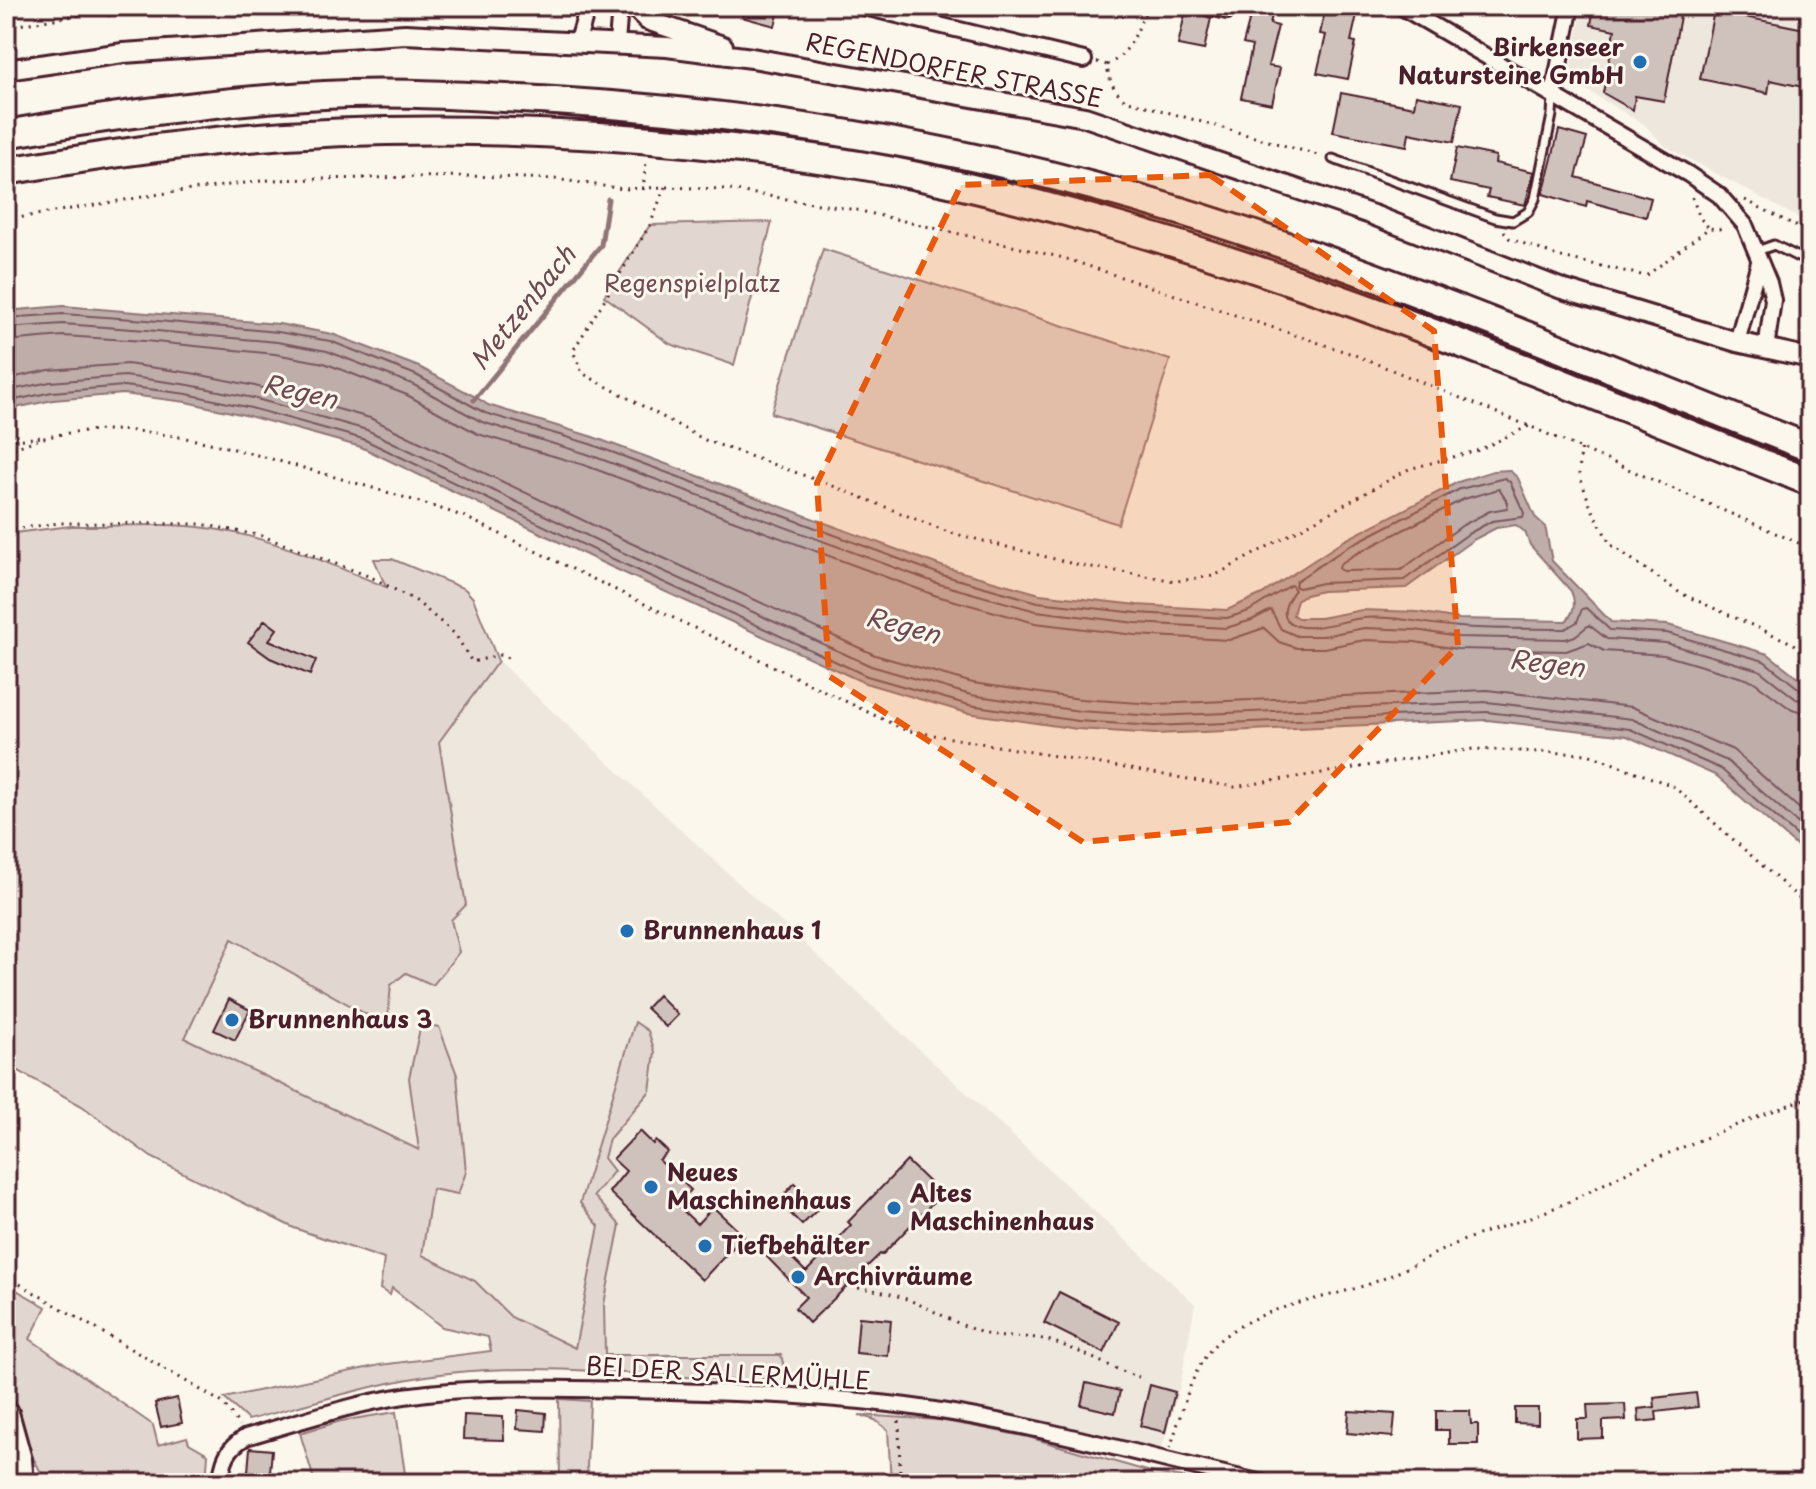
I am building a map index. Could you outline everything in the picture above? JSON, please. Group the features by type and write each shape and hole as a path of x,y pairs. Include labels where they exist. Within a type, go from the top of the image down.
{"highway":[{"path":"6,134 117,114 234,101 351,94 492,97 610,104 763,120 921,146 1044,173 1180,212 1376,278 1810,448"},
{"path":"6,171 119,152 247,138 490,130 619,137 761,151 914,175 1040,204 1178,244 1374,311 1453,339 1810,482"},
{"path":"6,1413 20,1472 36,1483"}],"street":[{"path":"578,41 588,6"},
{"path":"617,43 620,6"},
{"path":"634,6 647,20 752,58"},
{"path":"860,6 1084,60"},
{"path":"1205,6 1227,11"},
{"path":"1400,6 1707,186 1739,215 1769,283 1773,300 1766,349"},
{"path":"1553,94 1571,6"},
{"name":"REGENDORFER STRASSE","path":"6,70 123,53 405,34 617,43 752,58 1085,117 1373,215 1562,289 1737,342 1810,358"},
{"path":"1737,342 1758,257"},
{"name":"BEI DER SALLERMÜHLE","path":"246,1437 361,1405 440,1392 586,1389 765,1394 899,1405 972,1416 1263,1483"},
{"path":"221,1483 225,1459 231,1446 246,1437"},
{"path":"1694,1483 1702,1483"}],"lane":[{"path":"1333,159 1495,218 1513,221 1528,212 1535,199 1552,115 1553,94"},
{"path":"1758,257 1774,245 1810,263"}],"path":[{"path":"6,27 108,8 136,6"},
{"path":"1084,60 1107,65 1122,58 1148,6"},
{"path":"1107,65 1114,91 1125,100 1333,159"},
{"path":"643,190 646,158"},
{"path":"6,220 160,194 269,180 469,176 555,179 643,190 665,187 724,189 856,210 1064,258 1355,355 1529,426 1810,548"},
{"path":"665,187 650,225 573,351 582,373 705,440 828,484 948,532 1074,564 1176,581 1214,576 1409,469 1479,450 1529,426"},
{"path":"1756,205 1810,233"},
{"path":"1495,218 1509,238 1557,256 1646,276 1709,228"},
{"path":"6,441 94,430 117,430 195,441 348,481 465,517 905,730 1234,787 1473,749 1588,754 1673,786 1810,908"},
{"path":"6,452 49,436"},
{"path":"1581,449 1579,474 1590,505 1610,544 1680,593 1794,644 1810,656"},
{"path":"6,530 60,523 201,524 251,533 371,577 416,601 455,634 472,662 500,655 508,658"},
{"path":"1165,1460 1197,1373 1208,1353 1225,1335 1244,1324 1280,1308 1385,1278 1460,1242 1555,1208 1732,1126 1810,1097"},
{"path":"6,1276 223,1403 246,1437"},
{"path":"858,1288 888,1292 916,1301 982,1334 1031,1337 1055,1343 1139,1377"},
{"path":"899,1405 900,1483"}],"highlighted area":[{"path":"1210,175 1434,331 1458,646 1289,822 1083,842 829,676 817,483 961,185"}],"shaded area":[{"path":"1583,6 1760,6 1810,15 1810,224 1665,146 1645,125 1568,79"},
{"path":"498,661 1195,1304 1181,1381 1162,1448 907,1397 757,1382 784,1367 781,1355 605,1356 604,1304 610,1265 593,1196 609,1139 650,1091 648,1031 580,1203 599,1226 575,1348 511,1317 475,1281 422,1255 432,1189 409,1078 419,1151 185,1038 231,939 386,1025 391,985 406,973 433,985 451,920 466,905 439,742"}],"green space":[{"name":"Regenspielplatz","path":"772,222 734,365 670,344 604,296 650,225"},
{"path":"823,249 1170,360 1118,524 771,413"},
{"path":"173,525 230,532 298,552 386,587 374,559 392,559 465,589 473,598 498,661 439,742 466,905 451,920 459,952 433,985 406,973 391,985 387,1026 232,939 185,1038 419,1150 409,1078 421,1024 439,1027 457,1075 466,1172 458,1194 432,1189 422,1255 475,1281 511,1317 575,1348 599,1226 580,1203 635,1022 648,1031 655,1052 650,1091 609,1139 604,1158 614,1171 594,1196 620,1225 604,1304 605,1355 781,1355 784,1367 757,1382 588,1370 461,1372 377,1386 248,1420 224,1398 380,1365 491,1351 488,1337 442,1327 392,1288 390,1295 380,1289 384,1259 294,1228 151,1157 82,1106 6,1064 6,534 71,526"},
{"path":"6,1284 46,1307 30,1339 153,1425 158,1445 187,1437 189,1443 208,1454 206,1483 46,1482 28,1448 6,1370"},
{"path":"559,1399 590,1401 589,1483 560,1483"},
{"path":"396,1412 405,1474 465,1475 512,1482 560,1483 315,1483 300,1433 341,1421"},
{"path":"859,1415 967,1425 1028,1437 1154,1473 1215,1483 891,1483 888,1430 875,1420"}],"water":[{"name":"Regen","path":"63,306 279,324 332,334 419,367 488,405 593,437 944,567 1040,594 1137,605 1227,610 1262,594 1345,540 1458,482 1493,471 1509,470 1518,478 1535,517 1545,526 1552,561 1611,622 1668,625 1768,654 1810,687 1810,858 1717,776 1627,736 1487,720 1155,734 1077,729 967,713 865,683 607,565 361,447 249,416 186,402 123,394 53,400 6,410 6,311","holes":["1516,525 1525,532 1530,545 1571,591 1574,607 1566,621 1459,619 1418,612 1362,610 1320,618 1298,618 1293,615 1297,600 1302,596 1322,591 1406,588 1473,540 1496,528"]}],"building":[{"path":"746,6 772,6 771,9 779,11 775,26 742,17"},
{"path":"1253,6 1274,6 1270,24 1278,26 1268,66 1280,68 1272,104 1241,98 1252,46 1243,44"},
{"path":"1326,6 1359,6 1351,41 1356,42 1348,79 1317,73 1326,35 1320,34"},
{"name":"Birkenseer Natursteine GmbH","path":"1594,6 1682,6 1664,101 1635,96 1633,110 1603,93 1615,30 1591,25"},
{"path":"1186,9 1211,18 1204,50 1178,45"},
{"path":"1714,11 1810,30 1810,53 1803,87 1770,80 1768,93 1700,79"},
{"path":"1341,93 1414,107 1416,95 1462,104 1454,142 1409,133 1407,146 1333,132"},
{"path":"1559,130 1587,138 1576,177 1651,198 1646,217 1587,201 1586,207 1543,194"},
{"path":"1457,148 1496,156 1495,163 1534,172 1525,205 1487,197 1489,190 1450,182"},
{"path":"265,620 277,629 269,640 316,660 310,675 270,658 248,642"},
{"path":"658,995 678,1015 666,1027 646,1008"},
{"name":"Brunnenhaus 3","path":"229,999 250,1010 235,1040 214,1030"},
{"path":"640,1131 653,1144 656,1141 668,1152 659,1160 691,1190 677,1205 697,1224 713,1207 744,1236 702,1280 609,1192 626,1171 613,1159"},
{"path":"907,1161 941,1194 809,1323 795,1308 806,1297 767,1257 779,1245 806,1272 851,1225 848,1222"},
{"path":"795,1183 820,1207 802,1225 778,1201"},
{"path":"1059,1292 1119,1322 1104,1353 1044,1323"},
{"path":"859,1317 891,1320 888,1356 856,1353"},
{"path":"1086,1383 1120,1391 1115,1413 1081,1405"},
{"path":"1150,1385 1175,1392 1165,1432 1140,1426"},
{"path":"1696,1393 1698,1407 1656,1412 1657,1420 1639,1422 1638,1409 1655,1407 1654,1398"},
{"path":"177,1398 182,1423 161,1427 155,1403"},
{"path":"1625,1404 1626,1420 1603,1421 1603,1438 1577,1439 1577,1419 1588,1419 1587,1405"},
{"path":"1515,1408 1538,1408 1538,1424 1515,1423"},
{"path":"518,1410 546,1413 545,1431 517,1429"},
{"path":"1349,1411 1395,1414 1393,1437 1347,1433"},
{"path":"1436,1411 1470,1411 1471,1424 1478,1424 1478,1444 1449,1444 1449,1430 1436,1430"},
{"path":"464,1415 503,1417 504,1440 463,1439"},
{"path":"250,1448 272,1450 269,1483 247,1483"}],"waterway":[{"name":"Metzenbach","path":"474,400 601,245 608,199"}],"place":[{"name":"Birkenseer Natursteine GmbH","path":"1640,62"},
{"name":"Brunnenhaus 1","path":"627,931"},
{"name":"Brunnenhaus 3","path":"232,1020"},
{"name":"Neues Maschinenhaus","path":"651,1187"},
{"name":"Altes Maschinenhaus","path":"894,1208"},
{"name":"Tiefbehälter","path":"705,1246"},
{"name":"Archivräume","path":"798,1277"}]}
